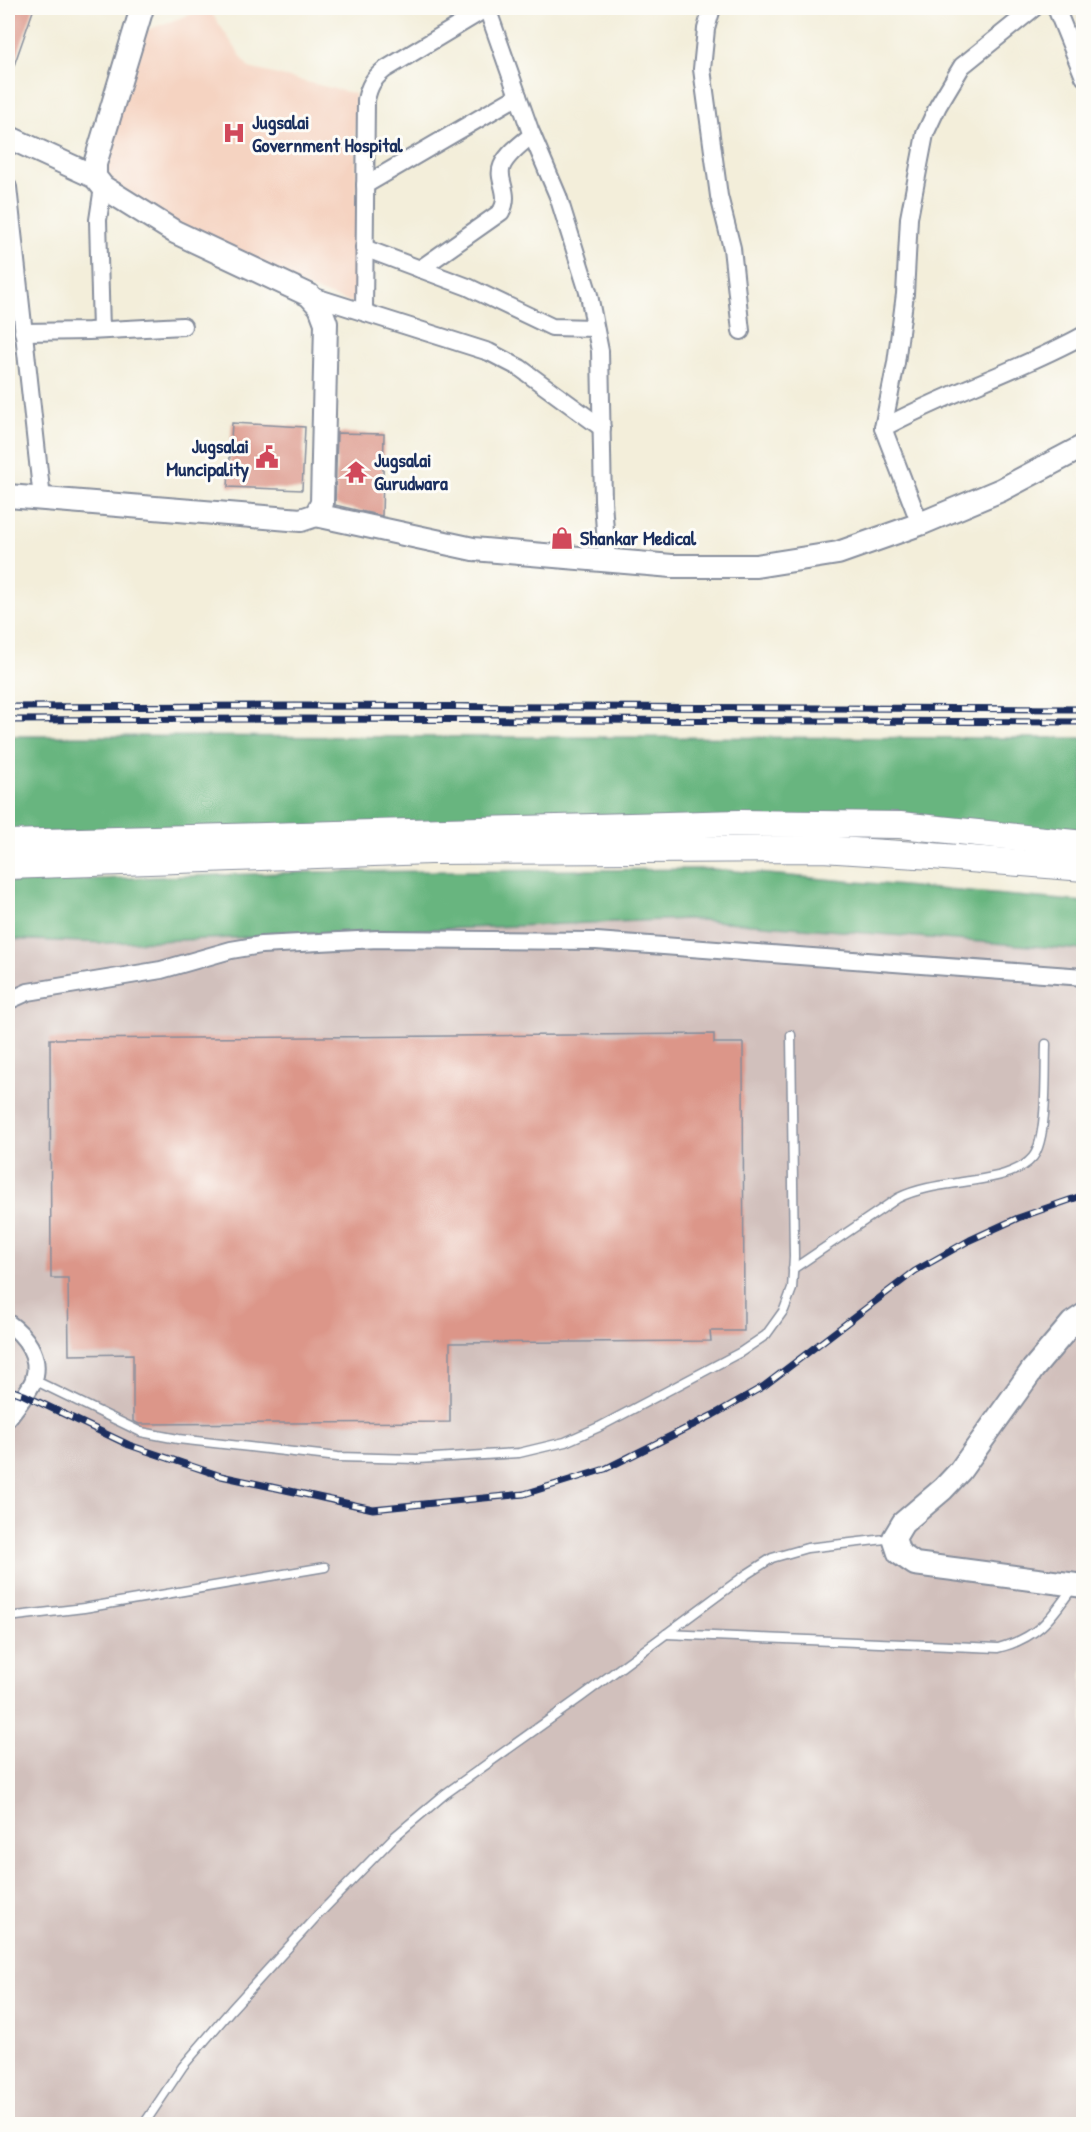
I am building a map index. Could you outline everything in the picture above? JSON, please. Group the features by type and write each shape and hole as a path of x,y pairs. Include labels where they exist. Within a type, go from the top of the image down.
{"main road":[{"path":"8,843 740,823 900,825 1083,844"},
{"path":"8,866 430,851 822,849 1083,868"}],"street":[{"path":"101,330 99,182 95,164 142,8"},
{"path":"364,312 366,100 369,87 374,78 384,70 487,8 532,135 558,196 589,295 600,351 603,501 607,560"},
{"path":"712,8 706,29 702,69 719,196 732,248 741,331"},
{"path":"920,524 883,428 896,363 905,294 909,218 925,134 938,106 962,66 1034,8"},
{"path":"1056,8 1083,77"},
{"path":"365,185 518,96"},
{"path":"420,269 501,212 506,203 501,172 502,164 532,135"},
{"path":"8,137 99,182 175,232 309,295 489,352 520,368 602,428"},
{"path":"8,187 14,314 22,332 42,499"},
{"path":"364,248 468,287 552,327 595,328"},
{"path":"309,295 320,307 326,322 322,503 316,515"},
{"path":"22,332 183,326"},
{"path":"883,428 937,400 1017,367 1083,335"},
{"path":"8,496 301,520 316,515 473,549 672,566 756,566 838,553 920,524 1001,490 1083,446"},
{"path":"8,1000 28,992 161,970 231,950 261,945 378,939 596,941 1083,977"},
{"path":"1079,1585 915,1564 899,1552 894,1538 903,1523 943,1489 960,1471 1033,1369 1072,1323 1083,1315"},
{"path":"8,1323 30,1345 35,1366 34,1380 8,1418"}],"lane":[{"path":"34,1380 141,1432 178,1439 338,1457 417,1459 519,1453 565,1442 599,1427 741,1352 766,1335 784,1310 792,1289 794,1269 791,1035"},
{"path":"794,1269 898,1198 915,1190 996,1177 1025,1164 1034,1156 1042,1133 1046,1044"},
{"path":"144,2124 183,2066 231,2010 315,1918 394,1837 445,1794 772,1558 807,1548 894,1538"},
{"path":"8,1617 84,1608 325,1567"},
{"path":"666,1634 998,1648 1018,1643 1036,1633 1079,1585"}],"shaded area":[{"name":"Jugsalai Government Hospital","path":"208,8 249,68 355,94 359,305 309,289 178,228 99,172 144,31"},
{"path":"688,919 1083,950 1083,2124 8,2124 8,939 107,943"}],"green space":[{"path":"8,736 1083,738 1083,837 892,820 8,834"},
{"path":"712,869 1084,902 1083,950 687,919 107,943 8,939 8,882 315,872"}],"building":[{"path":"8,8 34,8 10,77 8,76"},
{"name":"Jugsalai Muncipality","path":"232,423 305,427 302,490 228,487"},
{"name":"Jugsalai Gurudwara","path":"337,433 384,434 382,516 335,505"},
{"path":"714,1034 714,1043 743,1043 744,1331 710,1331 711,1341 450,1343 450,1422 139,1424 133,1421 133,1354 69,1355 68,1278 51,1278 50,1039"}],"railway":[{"path":"8,707 1084,709"},
{"path":"8,720 1084,722"},
{"path":"8,1389 129,1445 221,1476 373,1509 524,1494 605,1469 713,1415 764,1386 915,1271 970,1240 1018,1218 1084,1195"}],"place":[{"name":"Jugsalai Government Hospital","path":"234,133"},
{"name":"Jugsalai Muncipality","path":"267,457"},
{"name":"Jugsalai Gurudwara","path":"356,472"},
{"name":"Shankar Medical","path":"562,538"}]}
